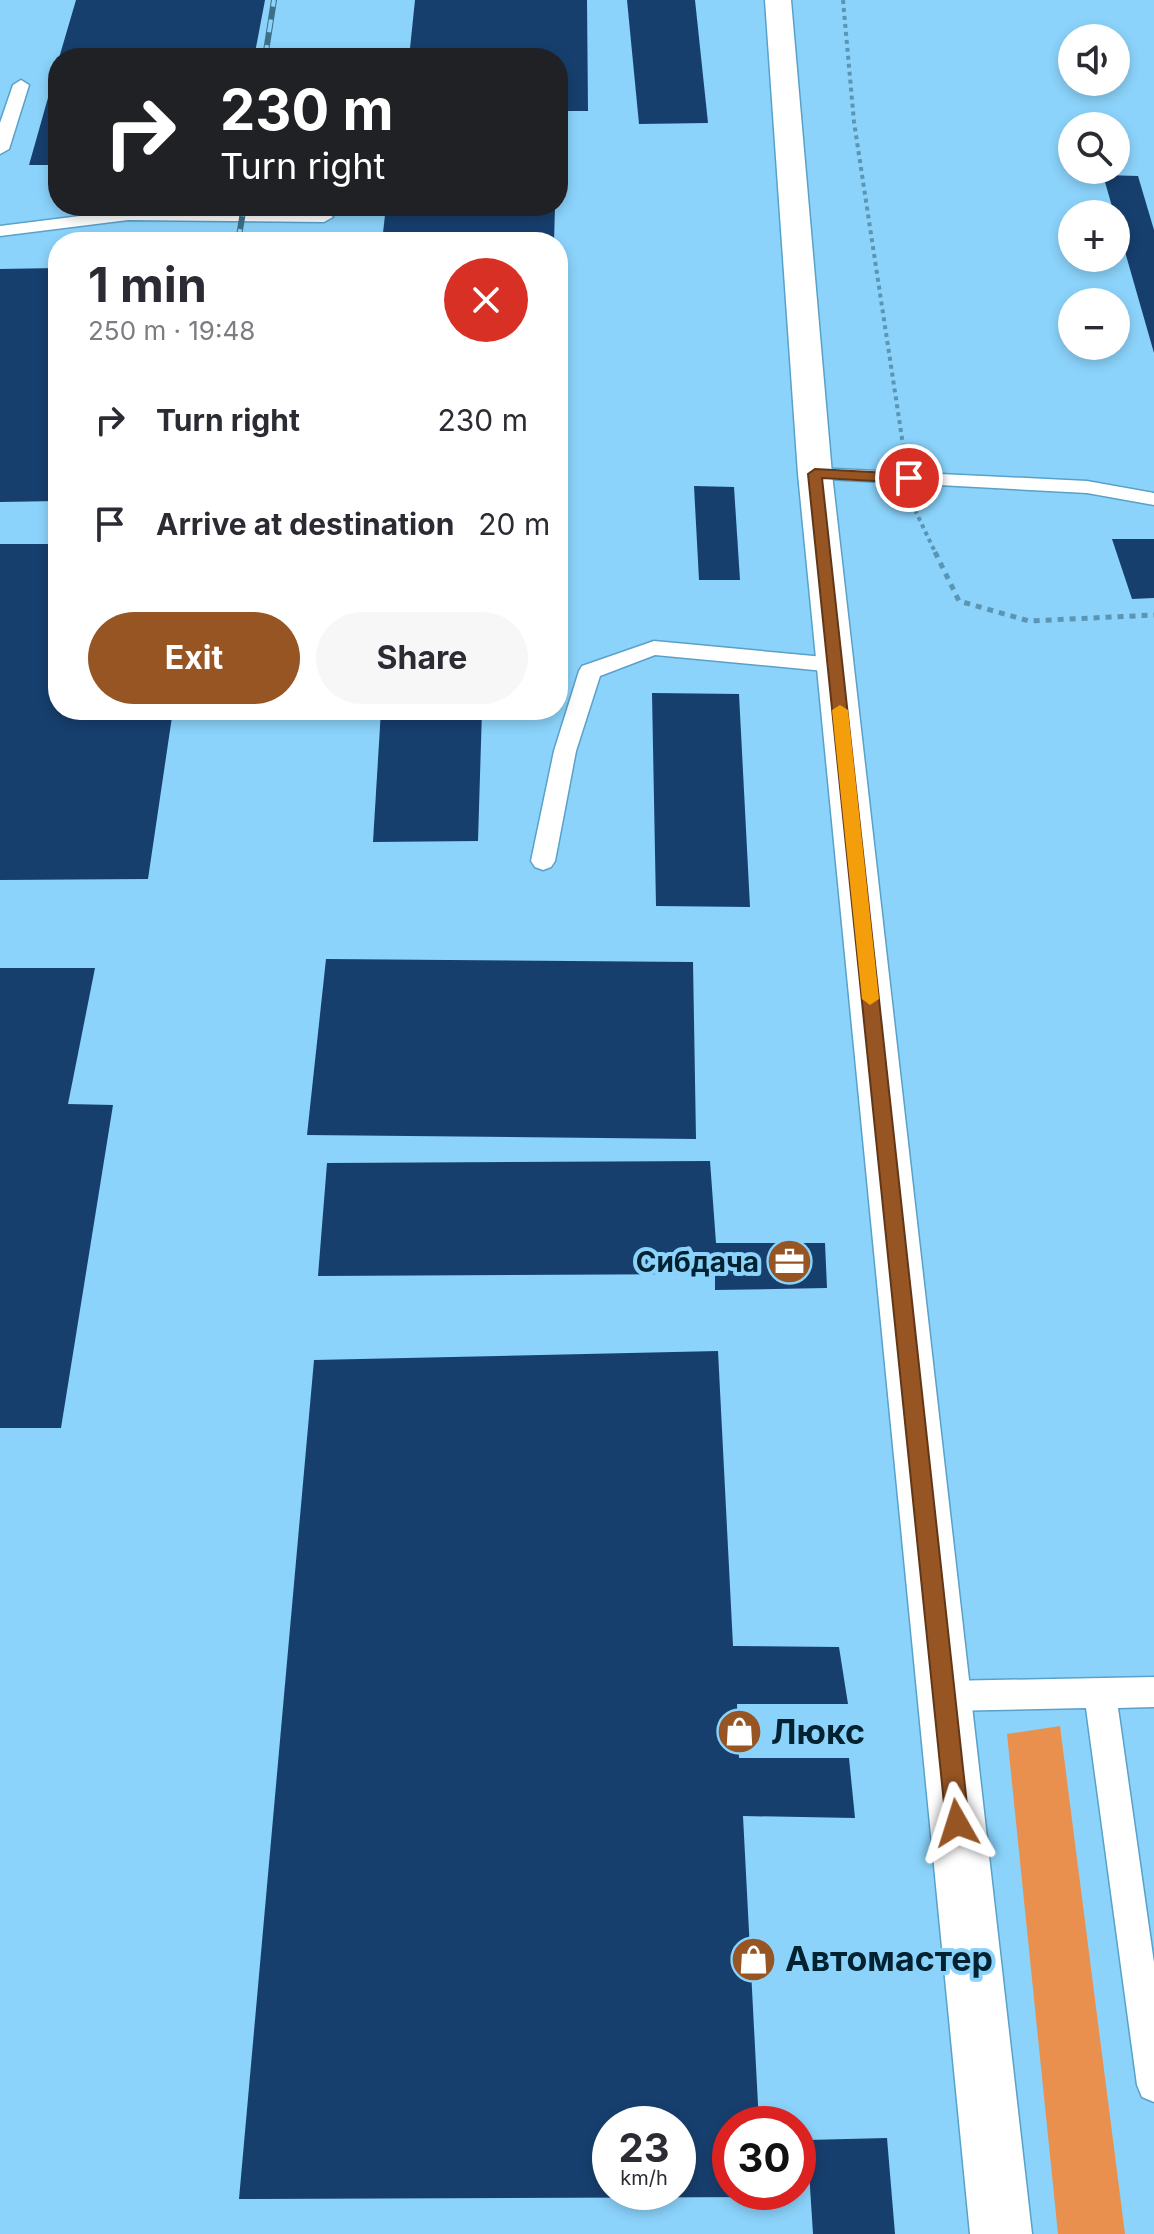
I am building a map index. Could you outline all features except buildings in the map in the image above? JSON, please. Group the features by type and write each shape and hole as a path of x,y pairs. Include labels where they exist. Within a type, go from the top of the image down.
{"street":[{"path":"778,0 815,474 1001,2234"}],"lane":[{"path":"0,149 21,85"},
{"path":"0,231 120,216"},
{"path":"226,216 324,217"},
{"path":"815,474 1087,487 1154,499"},
{"path":"543,861 565,751 590,671 654,648 835,665"},
{"path":"944,1696 1154,1692"},
{"path":"1100,1694 1154,2085"}],"path":[{"path":"843,0 854,122 881,314 915,513 959,601 1029,621 1154,615"}],"shaded area":[{"path":"1060,1726 1125,2234 1058,2234 1007,1734"}],"railway":[{"path":"267,48 274,0"},
{"path":"240,232 242,216"}],"slow traffic":[{"path":"840,710 870,999"}],"place":[{"name":"Сибдача","path":"790,1262"},
{"name":"Люкс","path":"740,1732"},
{"name":"Автомастер","path":"754,1959"}],"route":[{"path":"909,478 815,474 957,1823"}]}
